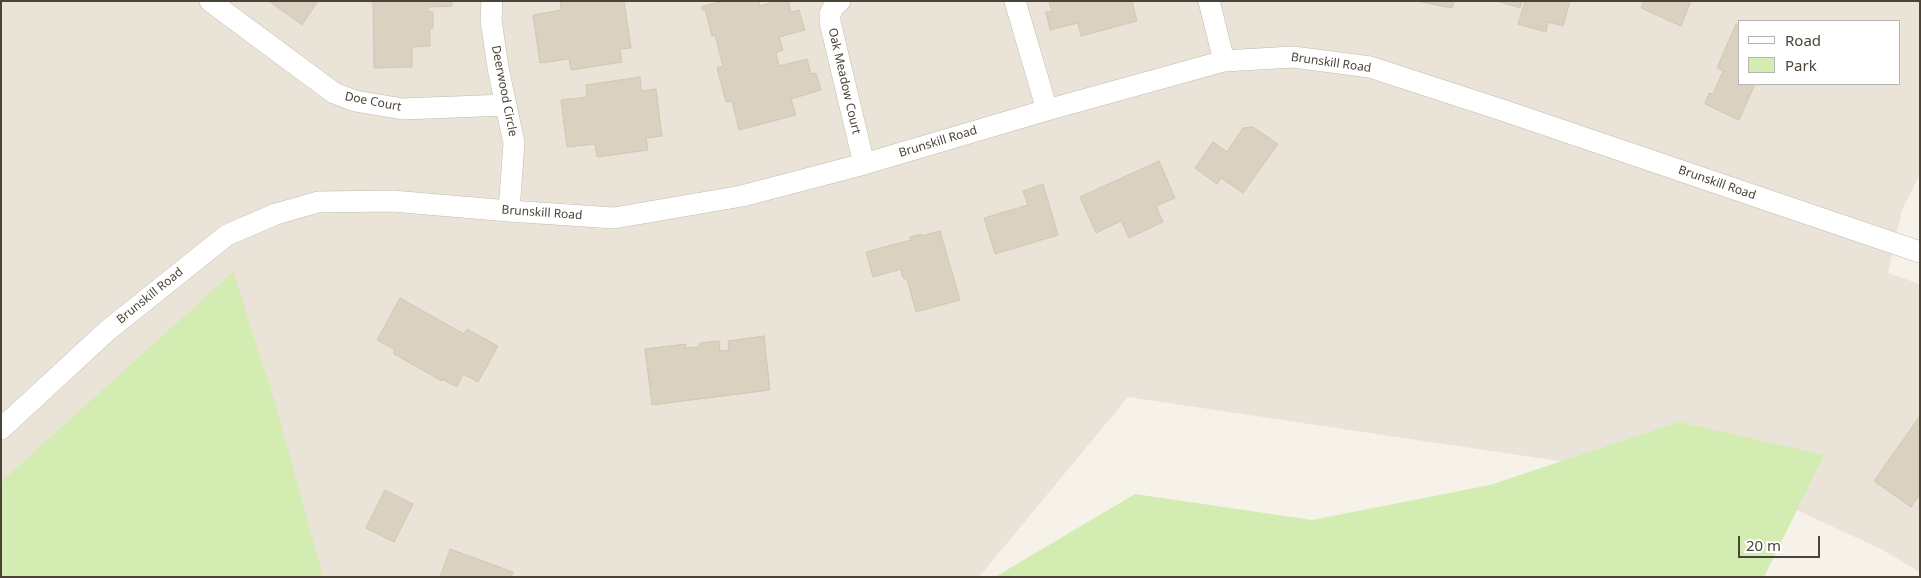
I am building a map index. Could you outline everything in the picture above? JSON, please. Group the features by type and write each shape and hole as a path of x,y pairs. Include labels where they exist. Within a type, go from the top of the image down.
{"street":[{"name":"Doe Court","path":"210,1 334,93 355,101 403,109 506,105"},
{"name":"Deerwood Circle","path":"492,1 491,20 514,143 509,211"},
{"name":"Oak Meadow Court","path":"840,1 834,6 830,14 830,22 864,164"},
{"path":"1015,1 1047,110"},
{"path":"1209,1 1224,61"},
{"name":"Brunskill Road","path":"1,429 106,331 227,235 276,214 318,202 392,201 614,218 742,196 864,164 1047,110 1224,61 1293,56 1370,67 1506,111 1920,252"}],"shaded area":[{"path":"1,1 1920,1 1920,174 1902,210 1888,273 1920,284 1920,572 1881,549 1753,490 1128,397 979,577 1,577"}],"green space":[{"path":"233,272 274,399 323,577 1,577 1,482"},
{"path":"1679,422 1824,455 1764,577 995,577 1135,494 1312,520 1490,485"}],"building":[{"path":"269,1 318,1 302,25"},
{"path":"373,1 452,1 452,6 428,7 428,12 433,12 430,46 412,47 412,67 374,68"},
{"path":"560,1 624,1 631,48 620,49 622,62 571,70 569,59 540,63 533,15 561,10"},
{"path":"722,1 759,1 760,6 776,1 788,1 791,12 799,10 805,30 779,37 783,50 776,53 779,66 807,59 811,74 816,73 821,90 791,99 796,115 739,130 732,101 726,102 717,68 723,66 715,35 712,36 705,9 703,10 701,7"},
{"path":"1049,1 1132,1 1137,21 1081,36 1078,23 1050,30 1046,12 1052,12"},
{"path":"1417,1 1454,1 1452,8"},
{"path":"1497,1 1522,1 1520,8"},
{"path":"1525,1 1570,1 1563,26 1548,22 1546,32 1518,24"},
{"path":"1644,1 1691,1 1681,26 1641,8"},
{"path":"1736,24 1738,25 1738,85 1755,85 1739,120 1705,104 1709,93 1713,94 1723,71 1717,68"},
{"path":"640,77 641,91 656,89 662,136 646,138 648,150 597,157 595,144 567,147 561,100 587,97 586,85"},
{"path":"1253,127 1278,144 1243,193 1221,178 1217,184 1195,168 1213,142 1227,152 1243,128"},
{"path":"1159,161 1175,198 1156,206 1163,222 1129,238 1121,221 1096,233 1080,197"},
{"path":"1043,184 1058,235 995,254 984,218 1028,205 1023,191"},
{"path":"940,231 960,300 916,312 907,279 903,278 901,269 873,277 866,252 911,240 910,237"},
{"path":"400,298 464,334 467,329 498,346 478,382 463,374 457,387 442,379 442,381 394,354 394,349 377,340"},
{"path":"764,336 770,390 652,405 645,349 686,344 685,348 699,347 700,343 719,341 720,351 729,350 728,341"},
{"path":"1920,416 1920,494 1911,507 1874,481"},
{"path":"385,490 413,504 394,542 366,528"},
{"path":"450,549 513,572 511,577 440,577"}]}
